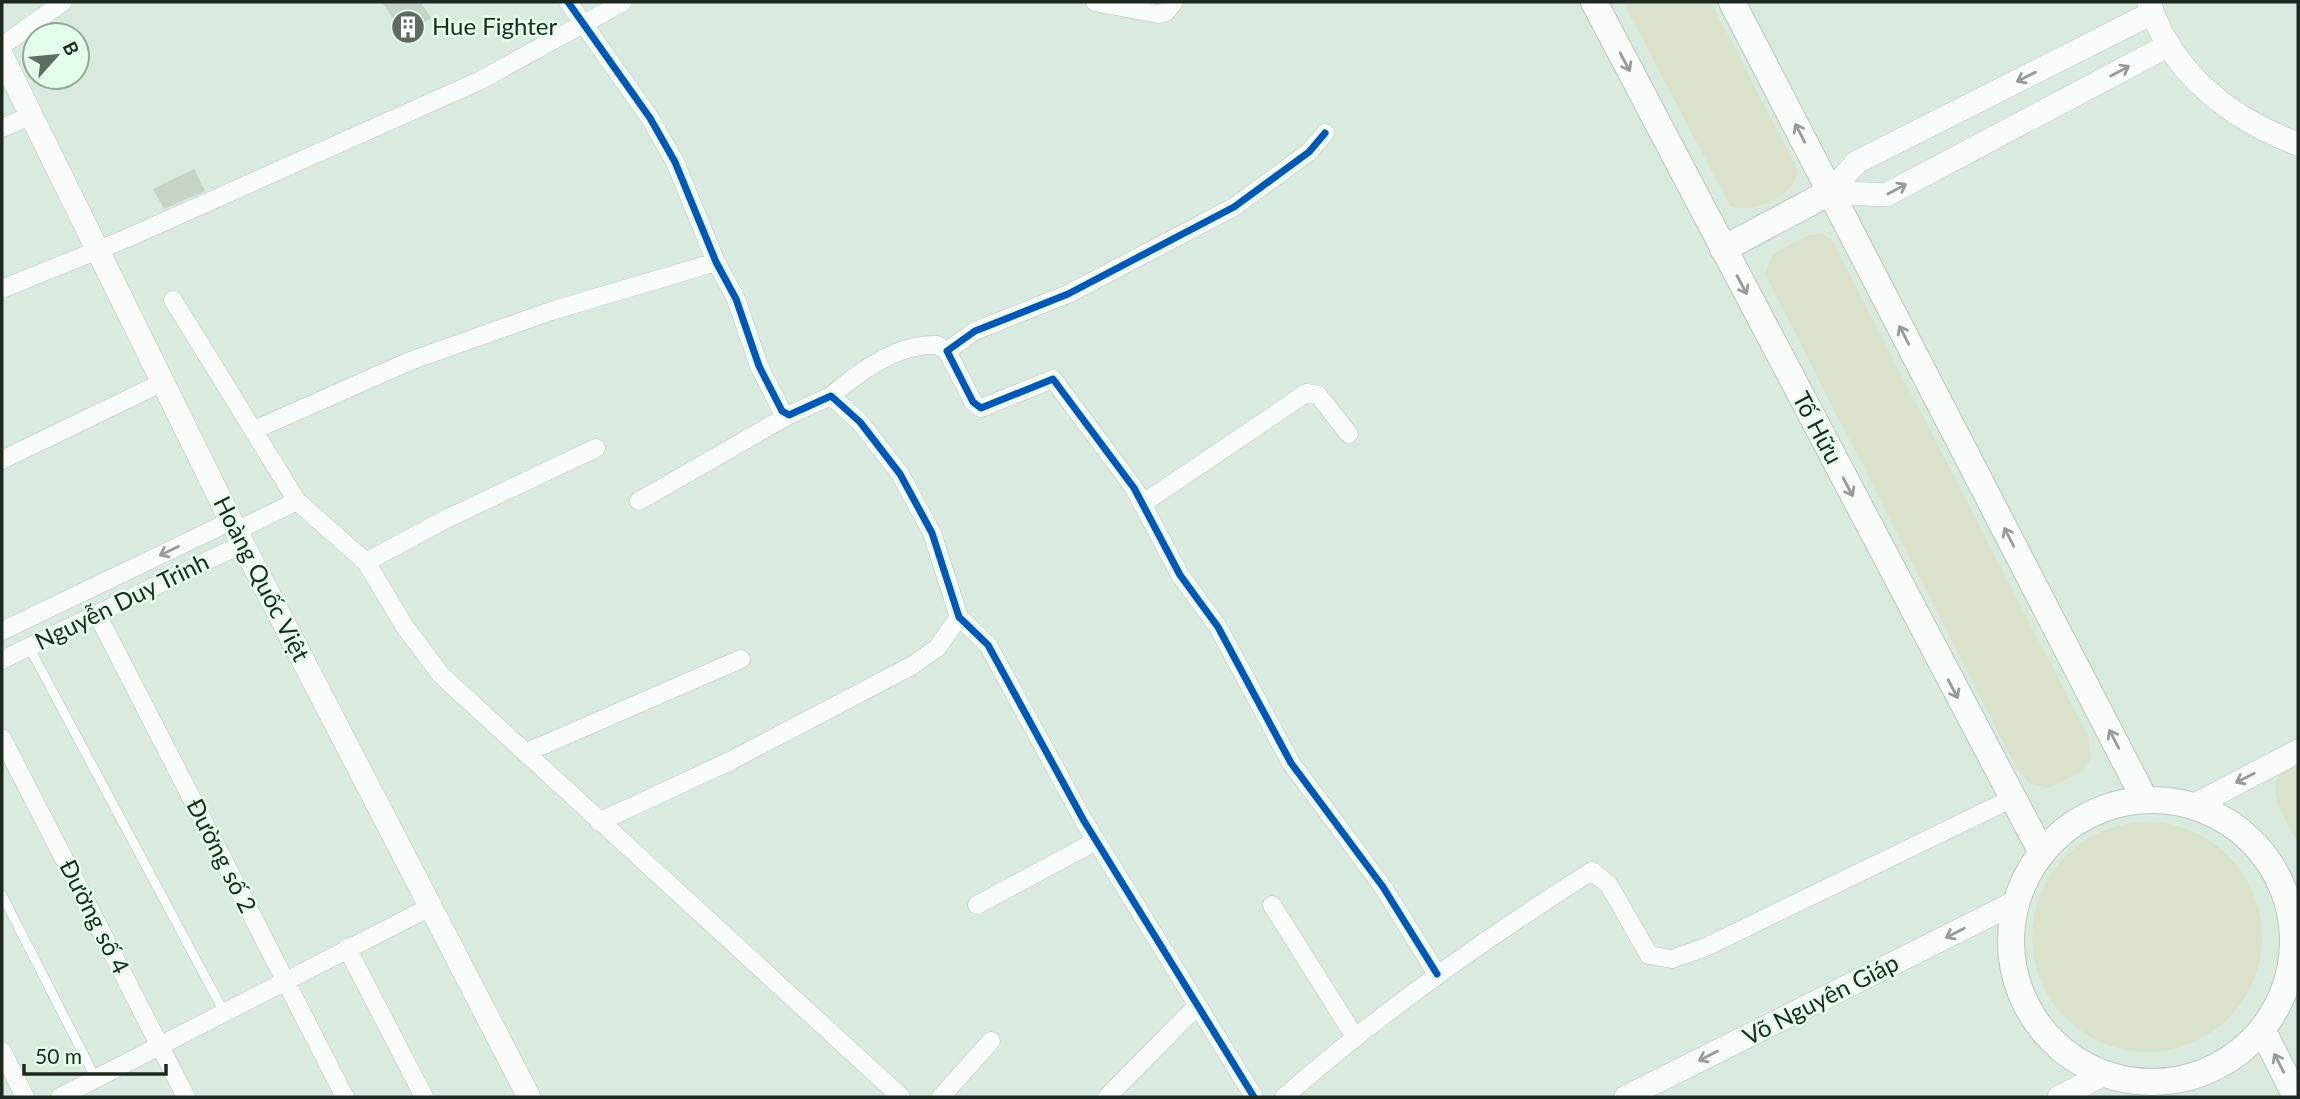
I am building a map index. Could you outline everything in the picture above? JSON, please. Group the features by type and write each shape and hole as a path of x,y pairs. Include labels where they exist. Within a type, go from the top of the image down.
{"main road":[{"name":"Tố Hữu","path":"1594,2 2011,799 2042,853"},
{"path":"1732,2 2145,800"},
{"path":"1723,248 1830,192"},
{"path":"2145,800 2193,806 2219,817 2242,832 2262,853 2277,877 2287,903 2292,931 2292,983 2262,1029 2246,1046 2217,1066 2185,1078 2166,1089 2105,1074 2060,1047 2042,1028 2028,1006 2012,955 2016,902 2026,876 2042,853 2058,835 2088,815 2121,803 2145,800"},
{"path":"2262,1029 2296,1097"}],"street":[{"path":"2,46 63,2"},
{"path":"568,2 650,118 675,162 716,262 736,299 764,377 782,411 789,415"},
{"path":"2,289 94,249 125,239 479,81 623,2"},
{"path":"1095,2 1158,14 1166,12 1174,2"},
{"path":"1830,192 1857,162 2067,56 2151,7 2169,45 2194,79 2226,108 2262,130 2298,144"},
{"path":"1830,192 1886,195 2169,45"},
{"path":"2067,56 2085,89"},
{"name":"Hoàng Quốc Việt","path":"2,57 94,249 236,532 529,1097"},
{"path":"2,128 30,116"},
{"path":"1946,117 1964,153"},
{"path":"947,351 975,331 1027,307 1068,294 1234,207 1308,152 1325,133"},
{"path":"254,430 410,361 563,307 716,262"},
{"path":"173,300 297,501 366,562 405,627 441,675 901,1097"},
{"path":"639,501 789,415 831,396 866,369 909,349 937,345 947,351 973,402 981,408 1053,379 1142,504 1180,575 1218,627 1291,764 1383,887 1437,974"},
{"path":"2,460 163,382"},
{"path":"1142,504 1306,393 1318,395 1349,434"},
{"path":"831,396 860,422 900,474 932,533 959,617 988,645 1096,841 1254,1097"},
{"path":"366,562 444,520 596,448"},
{"path":"236,532 297,501"},
{"name":"Nguyễn Duy Trinh","path":"2,660 97,614 236,532"},
{"name":"Nguyễn Duy Trinh","path":"2,631 236,532"},
{"name":"Đường số 2","path":"97,614 345,1097"},
{"path":"599,822 732,760 913,665 937,648 959,617"},
{"path":"525,752 741,659"},
{"name":"Đường số 4","path":"2,738 186,1097"},
{"path":"2193,806 2298,751"},
{"path":"1284,1097 1355,1037 1437,974 1592,871 1609,885 1648,955 1672,959 1706,947 2011,799"},
{"path":"977,905 1096,841"},
{"name":"Võ Nguyên Giáp","path":"1626,1097 2016,902"},
{"path":"1272,905 1355,1037"},
{"path":"60,1097 432,906"},
{"path":"347,948 424,1097"},
{"path":"1107,1097 1196,1006"},
{"path":"940,1097 991,1041"},
{"path":"2,1051 25,1097"},
{"path":"2059,1097 2105,1074"}],"lane":[{"path":"29,647 224,1012"},
{"path":"2,895 96,1079"}],"green space":[{"path":"1623,2 1711,2 1798,171 1795,181 1781,196 1761,206 1730,206"},
{"path":"1823,234 1832,240 2088,736 2091,758 2084,770 2049,788 2029,783 2015,765 1765,274 1773,254 1809,235"},
{"path":"2298,759 2298,843 2285,821 2275,788 2278,777 2285,768"},
{"path":"2147,822 2191,831 2220,848 2236,864 2257,904 2262,937 2253,981 2236,1010 2220,1026 2180,1047 2147,1052 2103,1043 2074,1026 2058,1010 2037,970 2032,937 2041,893 2058,864 2074,848 2114,827"}],"building":[{"name":"Hue Fighter","path":"382,2 421,2 431,18 404,36"},
{"path":"194,169 205,191 164,209 153,189"}],"cycle path":[{"path":"568,2 650,118 675,162 716,262 736,299 759,366 782,411 789,415 831,396 860,422 900,474 932,533 959,617 988,645 1084,821 1254,1097"},
{"path":"1325,133 1309,152 1234,207 1068,294 975,331 947,351 973,402 981,408 1053,379 1134,488 1180,575 1218,627 1291,763 1383,887 1437,974"}],"place":[{"name":"Hue Fighter","path":"408,27"}]}
